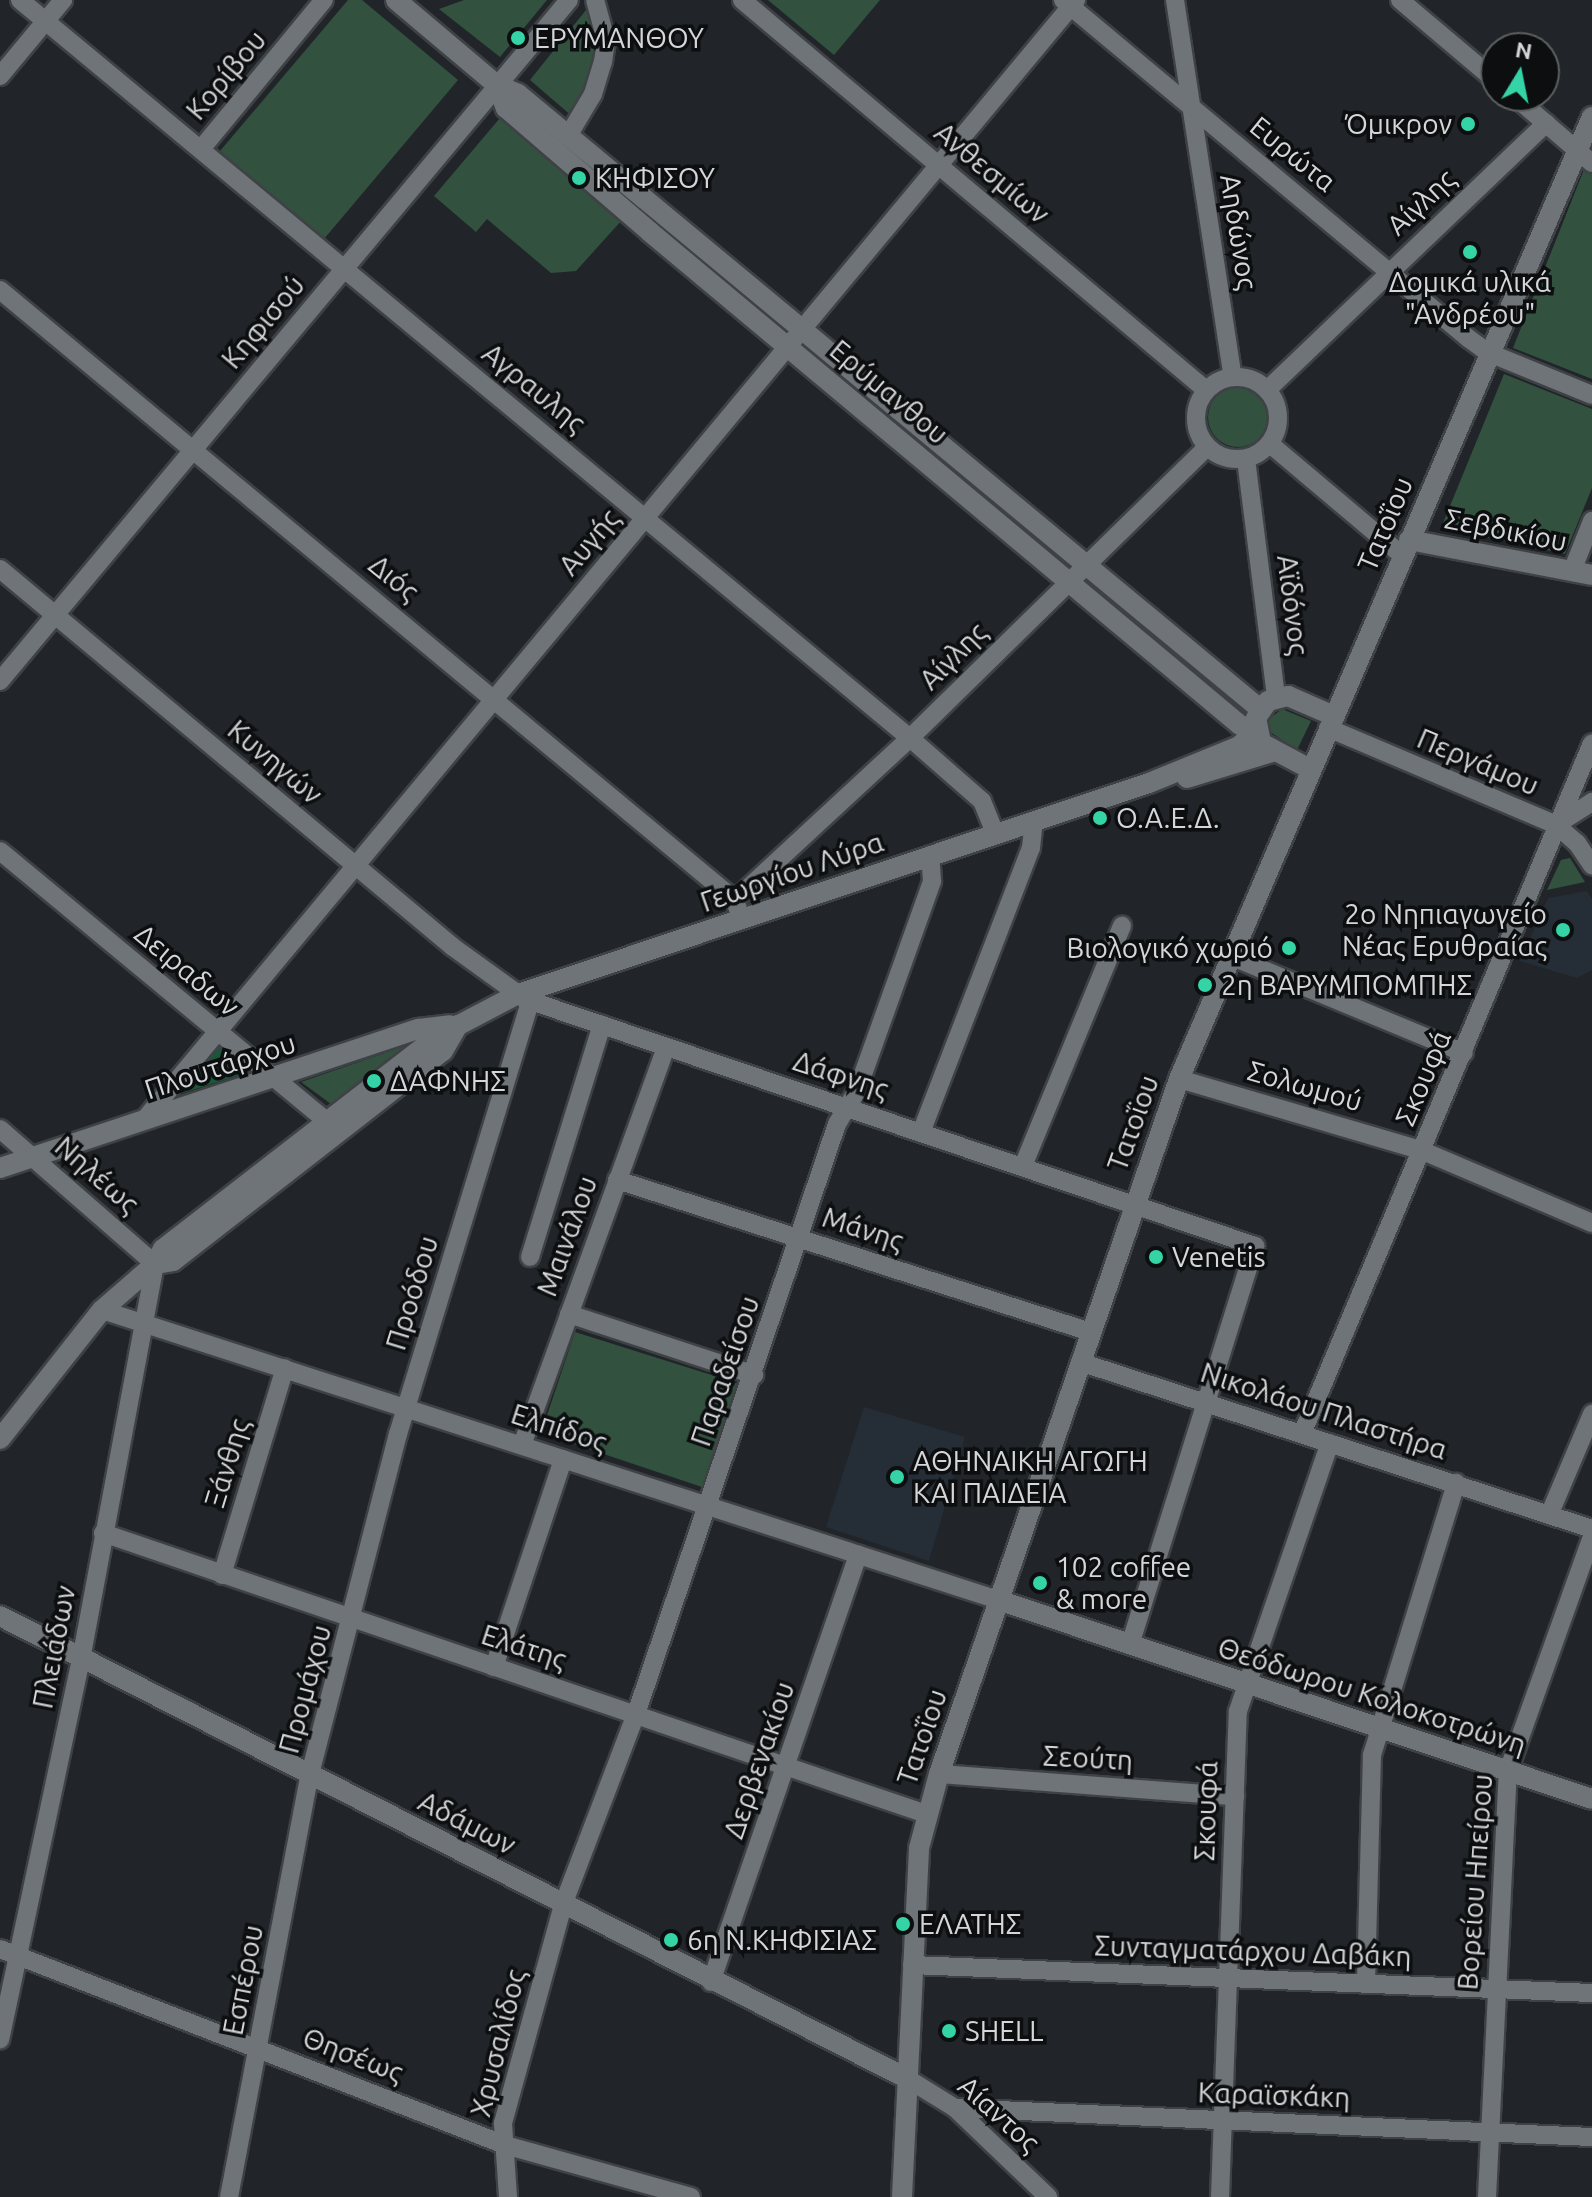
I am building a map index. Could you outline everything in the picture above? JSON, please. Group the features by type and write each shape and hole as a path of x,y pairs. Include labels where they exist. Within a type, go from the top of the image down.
{"street":[{"name":"Αγραυλης","path":"20,0 344,270 647,516 910,738 982,801 995,833"},
{"path":"0,76 63,0"},
{"name":"Κορίβου","path":"201,149 324,0"},
{"name":"Ερύμανθου","path":"396,0 497,85 518,94 568,136 1069,580 1240,725 1256,731 1272,752 1310,769"},
{"name":"Κηφισού","path":"0,681 569,0"},
{"path":"568,136 593,94 603,62 606,40 595,0"},
{"name":"Ανθεσμίων","path":"742,0 1206,390"},
{"name":"Αηδώνος","path":"1175,0 1233,377"},
{"path":"1400,0 1480,68"},
{"name":"Αυγής","path":"144,1120 939,166 1070,2"},
{"name":"Ευρώτα","path":"1070,2 1191,107 1487,352 1592,395"},
{"name":"Ερύμανθου","path":"497,85 506,108 1085,565 1268,702"},
{"path":"1533,112 1584,158"},
{"name":"Τατοΐου","path":"902,2197 912,1965 926,1814 939,1774 1133,1204 1179,1079 1487,352 1584,158 1592,117"},
{"name":"Αίγλης","path":"1267,390 1546,123"},
{"name":"Διός","path":"0,290 496,698 738,909"},
{"path":"1233,377 1267,390 1279,416 1270,444 1246,459 1232,460 1207,447 1195,419 1206,390 1233,377"},
{"path":"1270,444 1406,547"},
{"name":"Αίγλης","path":"738,909 1207,447"},
{"name":"Αϊδόνος","path":"1246,459 1268,702 1288,696 1331,722"},
{"path":"1582,573 1592,521"},
{"name":"Σεβδικίου","path":"1406,547 1582,573"},
{"name":"Κυνηγών","path":"0,569 356,865 524,998"},
{"path":"1256,731 1268,702"},
{"name":"Περγάμου","path":"1331,722 1556,825 1577,843 1592,865"},
{"name":"Γεωργίου Λύρα","path":"0,1439 102,1310 155,1264 173,1261 333,1127 443,1051 458,1025 738,909 930,855 1149,783 1239,746 1256,731"},
{"name":"Σκουφά","path":"1302,1434 1592,743"},
{"name":"Γεωργίου Λύρα","path":"1149,783 1181,780 1272,752"},
{"path":"1556,825 1592,802"},
{"path":"922,1130 1031,848 1034,821"},
{"name":"Δειραδων","path":"0,851 333,1127"},
{"name":"Παραδείσου","path":"563,1905 636,1714 799,1238 847,1106 857,1091 932,881 930,855"},
{"path":"1023,1166 1122,926"},
{"path":"1230,956 1464,1053"},
{"name":"Δάφνης","path":"524,998 922,1130 1255,1246 1208,1402"},
{"name":"Προόδου","path":"353,1618 406,1408 524,998"},
{"name":"Πλουτάρχου","path":"0,1168 419,1029 458,1025"},
{"path":"530,1257 602,1025"},
{"name":"Μαινάλου","path":"522,1445 666,1047"},
{"name":"Σολωμού","path":"1179,1079 1423,1151 1592,1223"},
{"name":"Νηλέως","path":"0,1129 155,1264"},
{"name":"Μάνης","path":"617,1180 1091,1332"},
{"name":"Πλειάδων","path":"0,2039 81,1659 103,1533 147,1323 155,1264"},
{"name":"Ελπίδος","path":"102,1310 998,1600"},
{"path":"569,1314 754,1375"},
{"name":"Νικολάου Πλαστήρα","path":"1080,1362 1592,1529"},
{"name":"Ξάνθης","path":"222,1575 285,1368"},
{"path":"1130,1645 1208,1402"},
{"path":"1550,1513 1592,1414"},
{"name":"Σκουφά","path":"1220,2197 1238,1711 1330,1443"},
{"path":"494,1667 563,1459"},
{"path":"1366,1983 1368,1789 1377,1727 1456,1483"},
{"name":"Ελάτης","path":"103,1533 926,1814"},
{"name":"Βορείου Ηπείρου","path":"1487,2197 1508,1771 1592,1536"},
{"name":"Δερβενακίου","path":"711,1982 858,1555"},
{"name":"Θεόδωρου Κολοκοτρώνη","path":"998,1600 1592,1799"},
{"name":"Αδάμων","path":"0,1616 711,1982 908,2079"},
{"name":"Προμάχου","path":"310,1774 353,1618"},
{"name":"Εσπέρου","path":"229,2197 310,1774"},
{"name":"Σεούτη","path":"939,1774 1235,1796"},
{"name":"Χρυσαλίδος","path":"508,2197 506,2109 563,1905"},
{"name":"Θησέως","path":"0,1949 505,2145 691,2197"},
{"name":"Συνταγματάρχου Δαβάκη","path":"912,1965 1592,1993"},
{"name":"Αίαντος","path":"908,2079 955,2108 1048,2197"},
{"name":"Καραϊσκάκη","path":"955,2108 1592,2137"}],"shaded area":[{"name":"2ο Νηπιαγωγείο Νέας Ερυθραίας","path":"1587,891 1592,899 1592,970 1577,978 1520,961 1548,898"},
{"name":"ΑΘΗΝΑΙΚΗ ΑΓΩΓΗ ΚΑΙ ΠΑΙΔΕΙΑ","path":"864,1407 965,1437 929,1561 826,1527"}],"green space":[{"path":"348,0 362,0 458,80 324,239 220,151"},
{"path":"464,0 547,0 500,57 439,9"},
{"path":"768,0 880,0 834,55"},
{"path":"590,5 599,60 573,117 530,80"},
{"path":"500,118 622,220 576,271 551,273 487,219 476,232 434,196"},
{"path":"1585,167 1592,171 1592,379 1513,348"},
{"path":"1504,374 1592,409 1592,488 1565,554 1441,528"},
{"path":"1238,387 1250,389 1259,396 1266,405 1266,429 1259,438 1250,445 1238,447 1226,445 1217,438 1210,429 1208,417 1210,405 1217,396 1226,389"},
{"path":"1282,709 1311,721 1297,750 1269,731 1269,719"},
{"path":"1570,858 1585,882 1547,890 1561,860"},
{"path":"218,1034 255,1070 171,1097"},
{"path":"405,1046 331,1104 301,1082"},
{"path":"575,1332 737,1383 702,1487 541,1433"}],"place":[{"name":"ΕΡΥΜΑΝΘΟΥ","path":"518,38"},
{"name":"Όμικρον","path":"1468,124"},
{"name":"ΚΗΦΙΣΟΥ","path":"579,178"},
{"name":"Δομικά υλικά \"Ανδρέου\"","path":"1470,252"},
{"name":"Ο.Α.Ε.Δ.","path":"1100,818"},
{"name":"2ο Νηπιαγωγείο Νέας Ερυθραίας","path":"1563,930"},
{"name":"Βιολογικό χωριό","path":"1289,948"},
{"name":"2η ΒΑΡΥΜΠΟΜΠΗΣ","path":"1205,985"},
{"name":"ΔΑΦΝΗΣ","path":"374,1081"},
{"name":"Venetis","path":"1156,1257"},
{"name":"ΑΘΗΝΑΙΚΗ ΑΓΩΓΗ ΚΑΙ ΠΑΙΔΕΙΑ","path":"897,1477"},
{"name":"102 coffee & more","path":"1040,1583"},
{"name":"ΕΛΑΤΗΣ","path":"903,1924"},
{"name":"6η Ν.ΚΗΦΙΣΙΑΣ","path":"671,1940"},
{"name":"SHELL","path":"949,2031"}]}
